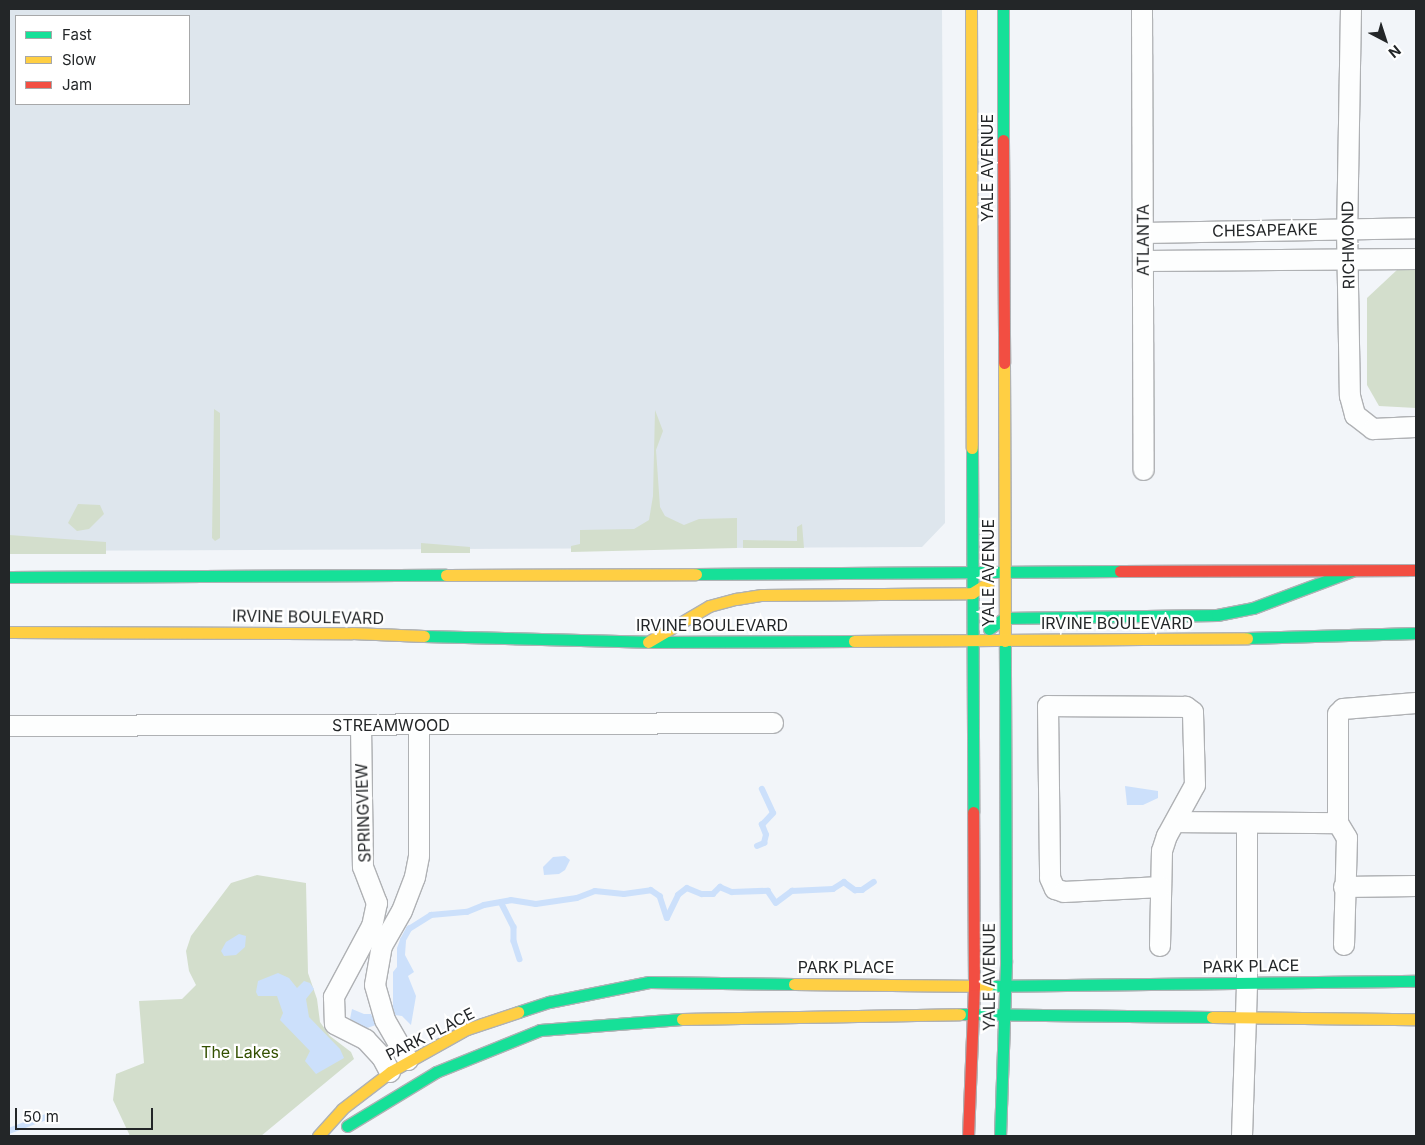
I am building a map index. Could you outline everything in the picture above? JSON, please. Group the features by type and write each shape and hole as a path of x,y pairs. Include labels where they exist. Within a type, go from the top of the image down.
{"main road":[{"name":"YALE AVENUE","path":"968,1136 974,1014 971,9"},
{"name":"YALE AVENUE","path":"1000,1136 1006,1014 1003,9"},
{"path":"972,640 1004,618 1218,615 1253,608 1354,570"},
{"path":"9,577 1416,570"},
{"path":"648,642 709,606 736,599 762,596 972,594 1004,572"},
{"name":"IRVINE BOULEVARD","path":"9,632 352,633 504,640 648,642 1004,640 1416,633"},
{"name":"PARK PLACE","path":"318,1136 342,1109 390,1072 408,1060 467,1029 549,1002 649,982 974,986 1416,981"},
{"path":"331,1136 436,1072 540,1030 647,1020 974,1014 1245,1019 1416,1018"}],"street":[{"name":"ATLANTA","path":"1142,9 1144,470"},
{"name":"RICHMOND","path":"1352,9 1347,229 1350,396 1355,416 1373,429 1416,427"},
{"name":"CHESAPEAKE","path":"1143,233 1416,228"},
{"name":"CHESAPEAKE","path":"1143,261 1416,259"},
{"path":"1344,945 1344,887 1347,838 1338,823 1338,714 1343,709 1416,703"},
{"path":"1160,946 1162,851 1196,785 1193,712 1186,707 1048,706 1050,878 1056,889 1064,892 1161,886"},
{"name":"STREAMWOOD","path":"9,726 773,723"},
{"name":"SPRINGVIEW","path":"361,725 363,867 377,903 372,926 334,997 335,1024 366,1040 382,1057 390,1072"},
{"path":"408,1060 385,1020 375,985 382,946 402,911 415,878 419,856 419,725"},
{"path":"1176,822 1338,823"},
{"path":"1242,1136 1247,982 1247,823"},
{"path":"1344,887 1416,886"}],"shaded area":[{"path":"9,9 942,9 945,523 922,547 9,551"}],"green space":[{"path":"1398,269 1416,269 1416,408 1379,406 1367,385 1367,298"},
{"path":"214,409 220,413 220,538 215,541 212,538"},
{"path":"655,410 663,431 656,450 660,507 665,516 684,525 699,519 737,518 737,548 571,552 571,546 580,544 580,530 634,529 649,520 653,496"},
{"path":"78,504 100,505 104,514 89,529 77,531 68,523"},
{"path":"802,524 804,548 743,548 743,540 797,541 797,527"},
{"path":"9,535 106,542 106,554 9,554"},
{"path":"421,543 470,547 470,553 421,553"},
{"name":"The Lakes","path":"257,875 306,883 308,973 317,999 320,1022 330,1036 351,1052 354,1059 261,1136 130,1136 113,1100 116,1074 144,1063 139,1001 182,999 196,985 189,971 186,951 191,936 231,883"}],"water":[{"path":"1125,786 1158,791 1158,798 1143,805 1127,805"},
{"path":"565,856 570,860 565,870 559,874 544,875 543,867 553,857"},
{"path":"239,934 246,936 245,947 236,955 224,956 221,951 226,942"},
{"path":"401,937 406,941 405,955 414,972 408,976 416,996 411,1025 402,1016 395,1015 393,1007 393,972 397,967 397,948"},
{"path":"278,973 289,978 297,988 304,981 310,983 314,989 306,999 309,1017 340,1049 344,1058 316,1074 305,1061 310,1051 280,1020 283,1013 277,996 258,996 256,992 258,981"},
{"path":"352,1009 364,1014 371,1014 376,1025 364,1029 350,1019"}],"waterway":[{"path":"757,846 764,843 766,835 762,825 773,813 762,789"},
{"path":"403,940 409,929 431,915 467,912 484,905 511,900 536,904 577,898 595,891 624,894 651,890 660,896 667,918 678,895 687,888 702,894 713,894 720,887 732,892 768,891 776,903 792,891 833,889 844,882 855,890 862,890 874,882"},
{"path":"501,902 514,927 514,941 520,959"},
{"path":"9,1131 54,1114"}],"traffic: fast":[{"path":"1003,9 1003,140"},
{"path":"972,448 973,812"},
{"path":"696,574 1120,571"},
{"path":"989,629 1004,618 1217,615 1253,608 1352,571"},
{"path":"9,577 446,575"},
{"path":"1247,638 1416,633"},
{"path":"424,636 648,642 854,641"},
{"path":"1000,1136 1006,960 1005,641"},
{"path":"988,986 1416,981"},
{"path":"518,1012 549,1002 649,982 794,984"},
{"path":"960,1014 1212,1017"},
{"path":"347,1126 436,1072 540,1030 682,1019"}],"traffic: slow":[{"path":"971,9 972,448"},
{"path":"1004,363 1005,641"},
{"path":"446,575 696,574"},
{"path":"648,642 709,606 736,599 762,595 972,593 988,583"},
{"path":"9,632 352,633 424,636"},
{"path":"854,641 1247,638"},
{"path":"794,984 988,986"},
{"path":"318,1136 342,1109 390,1072 467,1029 518,1012"},
{"path":"682,1019 960,1014"},
{"path":"1212,1017 1416,1019"}],"traffic: jam":[{"path":"1003,140 1004,363"},
{"path":"1120,571 1416,570"},
{"path":"968,1136 974,985 973,812"}]}
